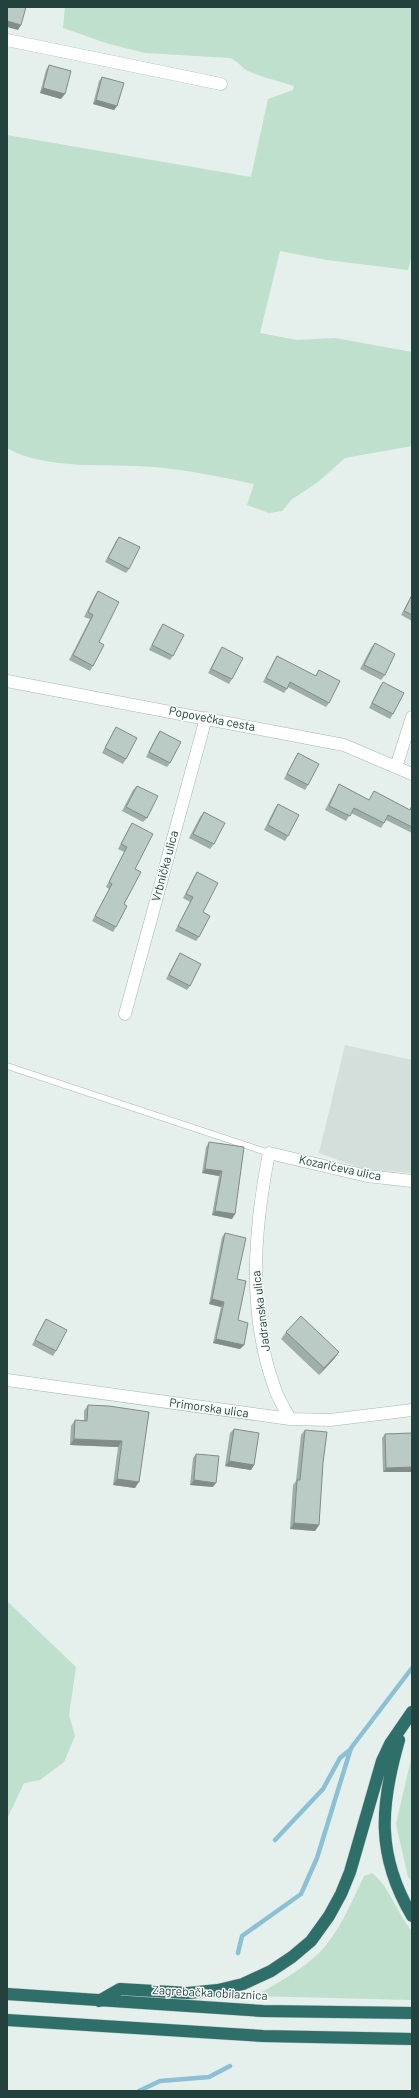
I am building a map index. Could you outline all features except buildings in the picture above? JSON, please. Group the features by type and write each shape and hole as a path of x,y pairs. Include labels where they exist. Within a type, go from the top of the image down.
{"highway":[{"path":"98,2001 120,1988 188,1993 218,1990 243,1984 271,1971 292,1957 311,1941 329,1916 341,1894 350,1872 382,1761 390,1744 412,1712"},
{"path":"402,1728 386,1793 384,1836 389,1861 397,1888 412,1916"},
{"name":"Zagrebačka obilaznica","path":"7,1994 263,2011 412,2014"},
{"path":"7,2020 264,2036 412,2039"}],"street":[{"path":"7,40 221,84"},
{"name":"Popovečka cesta","path":"7,681 344,745 412,774"},
{"path":"396,767 412,717"},
{"name":"Vrbnička ulica","path":"125,1014 206,718"},
{"name":"Kozarićeva ulica","path":"269,1152 367,1176 412,1181"},
{"name":"Jadranska ulica","path":"269,1152 260,1201 255,1272 262,1340 275,1390 290,1419"},
{"name":"Primorska ulica","path":"7,1380 290,1419 330,1420 412,1410"}],"lane":[{"path":"7,1066 269,1152"}],"shaded area":[{"path":"345,1045 412,1060 412,1173 363,1169 319,1153"}],"green space":[{"path":"65,7 412,7 412,254 408,270 327,260 280,251 260,333 297,340 335,338 412,352 412,446 345,458 318,482 291,500 282,511 269,513 247,505 254,484 167,468 59,463 23,455 7,448 7,135 251,177 268,99 293,90 294,86 265,78 248,71 230,58 145,53 109,44 63,28"},
{"path":"7,1601 76,1667 69,1715 75,1736 64,1762 40,1780 24,1783 7,1819"},
{"path":"412,1755 412,1881 408,1877 396,1824"},
{"path":"372,1873 389,1893 402,1917 412,1931 412,2000 254,1996 288,1977 319,1953 339,1926 364,1876"}],"waterway":[{"path":"238,1953 242,1936 301,1894 317,1858 351,1748 412,1668"},
{"path":"275,1840 323,1789 340,1758 351,1749"},
{"path":"139,2091 160,2081 209,2077 230,2066"}]}
